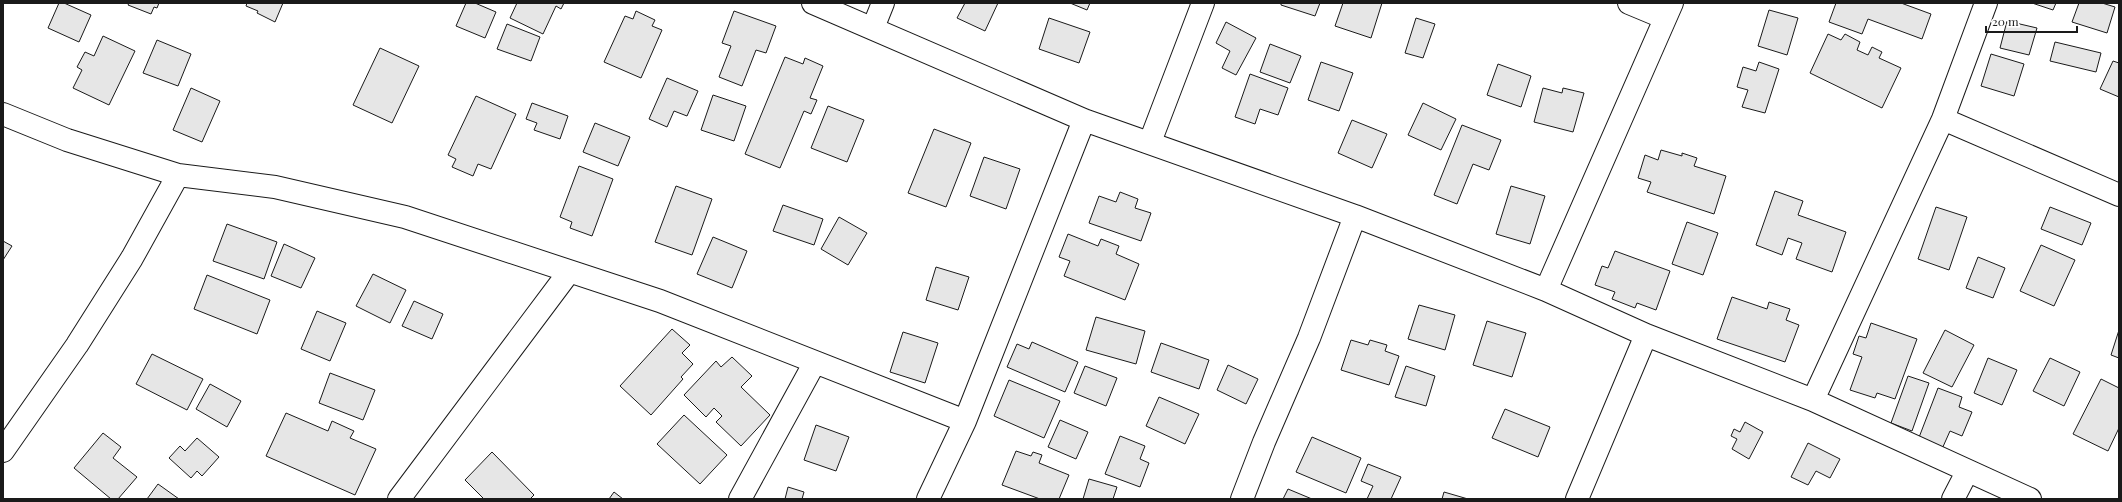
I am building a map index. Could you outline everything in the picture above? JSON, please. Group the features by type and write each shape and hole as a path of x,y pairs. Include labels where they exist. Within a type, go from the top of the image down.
{"street":[{"path":"813,3 1084,120 1150,142 1355,216 1546,290 1646,334 1813,400 2030,499"},
{"path":"873,28 883,3"},
{"path":"1150,142 1203,3"},
{"path":"1546,290 1668,11 1629,3"},
{"path":"1813,400 1943,119 1986,3"},
{"path":"3,114 67,140 178,175 275,187 406,217 660,301 965,420"},
{"path":"1943,119 2119,195"},
{"path":"928,499 965,420 1084,120"},
{"path":"3,451 77,346 132,258 178,175"},
{"path":"1242,499 1264,442 1309,338 1355,216"},
{"path":"399,499 569,272"},
{"path":"1577,499 1646,334"},
{"path":"740,499 815,362"},
{"path":"1953,499 1968,472"}],"building":[{"path":"59,3 64,3 91,15 79,42 48,28"},
{"path":"129,3 159,3 157,8 154,7 151,14 128,5"},
{"path":"247,3 283,3 275,22 257,13 258,11 246,6"},
{"path":"466,3 475,3 496,12 485,38 456,26"},
{"path":"517,3 564,3 561,9 556,6 543,34 510,18"},
{"path":"965,3 998,3 985,31 957,18"},
{"path":"1070,3 1090,3 1087,10"},
{"path":"1281,3 1320,3 1315,16 1281,5"},
{"path":"1343,3 1382,3 1371,38 1335,26"},
{"path":"1836,3 1901,3 1931,14 1922,39 1868,19 1862,34 1829,22"},
{"path":"2032,3 2056,3 2053,10"},
{"path":"2079,3 2102,3 2115,7 2107,33 2072,22"},
{"path":"1769,10 1798,18 1787,55 1758,46"},
{"path":"636,11 655,20 652,26 662,30 641,78 604,62 625,16 633,19"},
{"path":"734,11 776,26 766,53 756,50 742,86 719,77 731,46 722,43"},
{"path":"1049,18 1090,32 1079,63 1039,49"},
{"path":"1416,18 1435,24 1423,58 1405,53"},
{"path":"2007,21 2037,28 2029,55 2000,48"},
{"path":"1226,22 1256,38 1236,75 1222,68 1230,51 1216,43"},
{"path":"507,24 540,37 531,61 497,49"},
{"path":"1828,34 1841,40 1845,34 1860,42 1857,50 1868,55 1872,47 1882,52 1879,58 1901,68 1882,108 1810,73"},
{"path":"103,36 135,51 109,105 73,88 82,70 77,67 85,52 94,56"},
{"path":"157,40 191,54 178,86 143,73"},
{"path":"2055,42 2101,53 2096,72 2050,61"},
{"path":"1270,44 1301,56 1290,83 1260,72"},
{"path":"380,48 419,66 392,123 353,105"},
{"path":"1991,54 2024,64 2014,96 1981,86"},
{"path":"785,57 803,64 805,58 823,66 810,98 817,100 811,114 804,111 780,168 745,154"},
{"path":"2113,61 2119,63 2119,97 2100,89"},
{"path":"1321,62 1353,73 1339,111 1308,100"},
{"path":"1759,62 1779,69 1765,113 1742,107 1748,90 1737,87 1743,67 1756,71"},
{"path":"1498,64 1531,76 1521,107 1487,95"},
{"path":"1250,74 1288,88 1278,115 1260,109 1255,124 1235,117"},
{"path":"667,78 698,91 687,116 674,111 667,127 649,119"},
{"path":"191,88 220,101 202,142 173,130"},
{"path":"1543,88 1562,93 1563,88 1584,93 1573,132 1534,122"},
{"path":"713,95 746,106 734,141 701,130"},
{"path":"476,96 516,114 491,169 478,164 473,176 452,167 456,159 448,155"},
{"path":"532,103 568,116 560,139 534,130 537,123 526,119"},
{"path":"1423,103 1456,119 1441,150 1408,135"},
{"path":"828,106 864,120 847,162 811,148"},
{"path":"1352,120 1387,134 1372,168 1338,153"},
{"path":"595,123 630,137 618,166 583,152"},
{"path":"1462,125 1501,140 1489,170 1473,164 1457,204 1434,195"},
{"path":"934,129 971,143 946,207 908,193"},
{"path":"1661,150 1682,156 1682,153 1697,158 1694,166 1726,176 1714,214 1647,192 1651,182 1638,178 1645,155 1658,160"},
{"path":"984,157 1020,169 1006,209 970,196"},
{"path":"579,166 613,179 592,236 570,228 572,222 560,217"},
{"path":"676,186 712,199 692,255 655,242"},
{"path":"1511,186 1545,196 1530,244 1496,234"},
{"path":"1775,191 1803,201 1798,215 1846,232 1832,272 1796,259 1802,243 1788,238 1782,255 1756,245"},
{"path":"1120,192 1138,199 1135,208 1151,213 1141,241 1089,223 1099,196 1116,202"},
{"path":"783,205 823,219 814,245 773,231"},
{"path":"1936,207 1967,217 1949,270 1918,259"},
{"path":"2050,207 2091,223 2082,245 2041,229"},
{"path":"839,217 867,233 848,265 821,249"},
{"path":"1687,222 1718,233 1703,275 1672,264"},
{"path":"227,224 277,242 264,279 213,261"},
{"path":"1068,234 1098,246 1101,239 1119,246 1116,254 1139,264 1125,300 1064,276 1070,261 1059,257"},
{"path":"713,237 747,251 732,288 697,274"},
{"path":"3,241 12,246 3,260"},
{"path":"284,244 315,258 301,288 271,276"},
{"path":"2041,245 2075,260 2054,306 2020,291"},
{"path":"1615,251 1670,271 1656,310 1637,303 1635,308 1612,299 1615,292 1595,285 1602,266 1608,268"},
{"path":"1978,257 2005,268 1993,298 1966,288"},
{"path":"936,267 969,277 958,310 926,300"},
{"path":"373,274 406,290 390,323 356,306"},
{"path":"207,275 270,300 257,334 194,309"},
{"path":"1732,297 1767,309 1769,302 1790,309 1786,320 1799,325 1785,362 1717,339"},
{"path":"414,301 443,314 432,339 402,326"},
{"path":"1419,305 1455,315 1445,350 1408,339"},
{"path":"317,311 346,323 330,361 301,349"},
{"path":"1096,317 1145,331 1136,364 1086,350"},
{"path":"1487,321 1526,333 1512,377 1473,365"},
{"path":"1871,323 1917,339 1895,399 1877,393 1875,398 1850,390 1862,357 1853,354 1859,336 1866,338"},
{"path":"672,329 690,345 682,353 693,364 681,377 683,379 651,415 620,386"},
{"path":"1945,330 1974,345 1952,387 1923,373"},
{"path":"2119,330 2119,358 2111,355"},
{"path":"903,332 938,343 925,383 890,372"},
{"path":"1351,340 1368,345 1370,340 1387,345 1385,351 1399,356 1389,385 1341,370"},
{"path":"1032,342 1078,362 1065,392 1007,367 1017,344 1029,349"},
{"path":"1161,343 1209,360 1199,389 1151,372"},
{"path":"152,354 203,379 187,410 136,384"},
{"path":"732,357 752,376 741,387 770,415 741,446 716,422 722,416 714,408 706,417 684,395 716,361 721,367"},
{"path":"1988,358 2017,370 2002,405 1974,393"},
{"path":"2050,358 2080,372 2064,406 2033,391"},
{"path":"1228,365 1258,379 1246,404 1217,390"},
{"path":"1085,366 1117,378 1106,406 1074,393"},
{"path":"1406,366 1435,376 1426,406 1395,397"},
{"path":"330,373 375,390 363,420 319,403"},
{"path":"1908,376 1929,383 1912,431 1891,423"},
{"path":"2101,379 2119,388 2119,428 2108,451 2073,434"},
{"path":"1009,380 1060,401 1044,438 994,416"},
{"path":"210,384 241,401 227,427 196,409"},
{"path":"1938,388 1962,397 1959,407 1972,412 1962,436 1950,431 1942,449 1918,440"},
{"path":"1159,397 1199,414 1185,444 1146,426"},
{"path":"1505,409 1550,427 1538,457 1492,438"},
{"path":"286,413 328,431 332,421 354,431 350,438 376,449 355,495 266,456"},
{"path":"684,415 727,455 700,484 657,444"},
{"path":"1060,420 1088,432 1076,459 1048,447"},
{"path":"1745,422 1763,432 1749,459 1732,449 1737,439 1731,436 1734,429 1740,432"},
{"path":"816,425 849,437 836,471 804,460"},
{"path":"103,433 121,447 113,458 137,477 118,499 111,499 74,468"},
{"path":"1120,436 1145,446 1140,459 1149,463 1140,487 1105,474"},
{"path":"1312,437 1361,458 1346,493 1296,472"},
{"path":"197,438 219,457 202,476 197,471 191,478 169,458 180,446 185,451"},
{"path":"1808,443 1840,459 1830,478 1816,471 1808,485 1791,477"},
{"path":"1016,451 1031,456 1033,452 1042,455 1039,463 1069,475 1059,499 1040,499 1002,485"},
{"path":"492,452 534,495 530,499 484,499 465,480"},
{"path":"1368,464 1401,477 1391,499 1367,499 1373,486 1361,481"},
{"path":"1089,479 1117,487 1113,499 1083,499"},
{"path":"158,484 179,499 147,499"},
{"path":"788,487 804,492 802,499 785,499"},
{"path":"1288,489 1312,499 1283,499"},
{"path":"614,492 623,499 609,499"},
{"path":"1444,492 1468,499 1442,499"}]}
